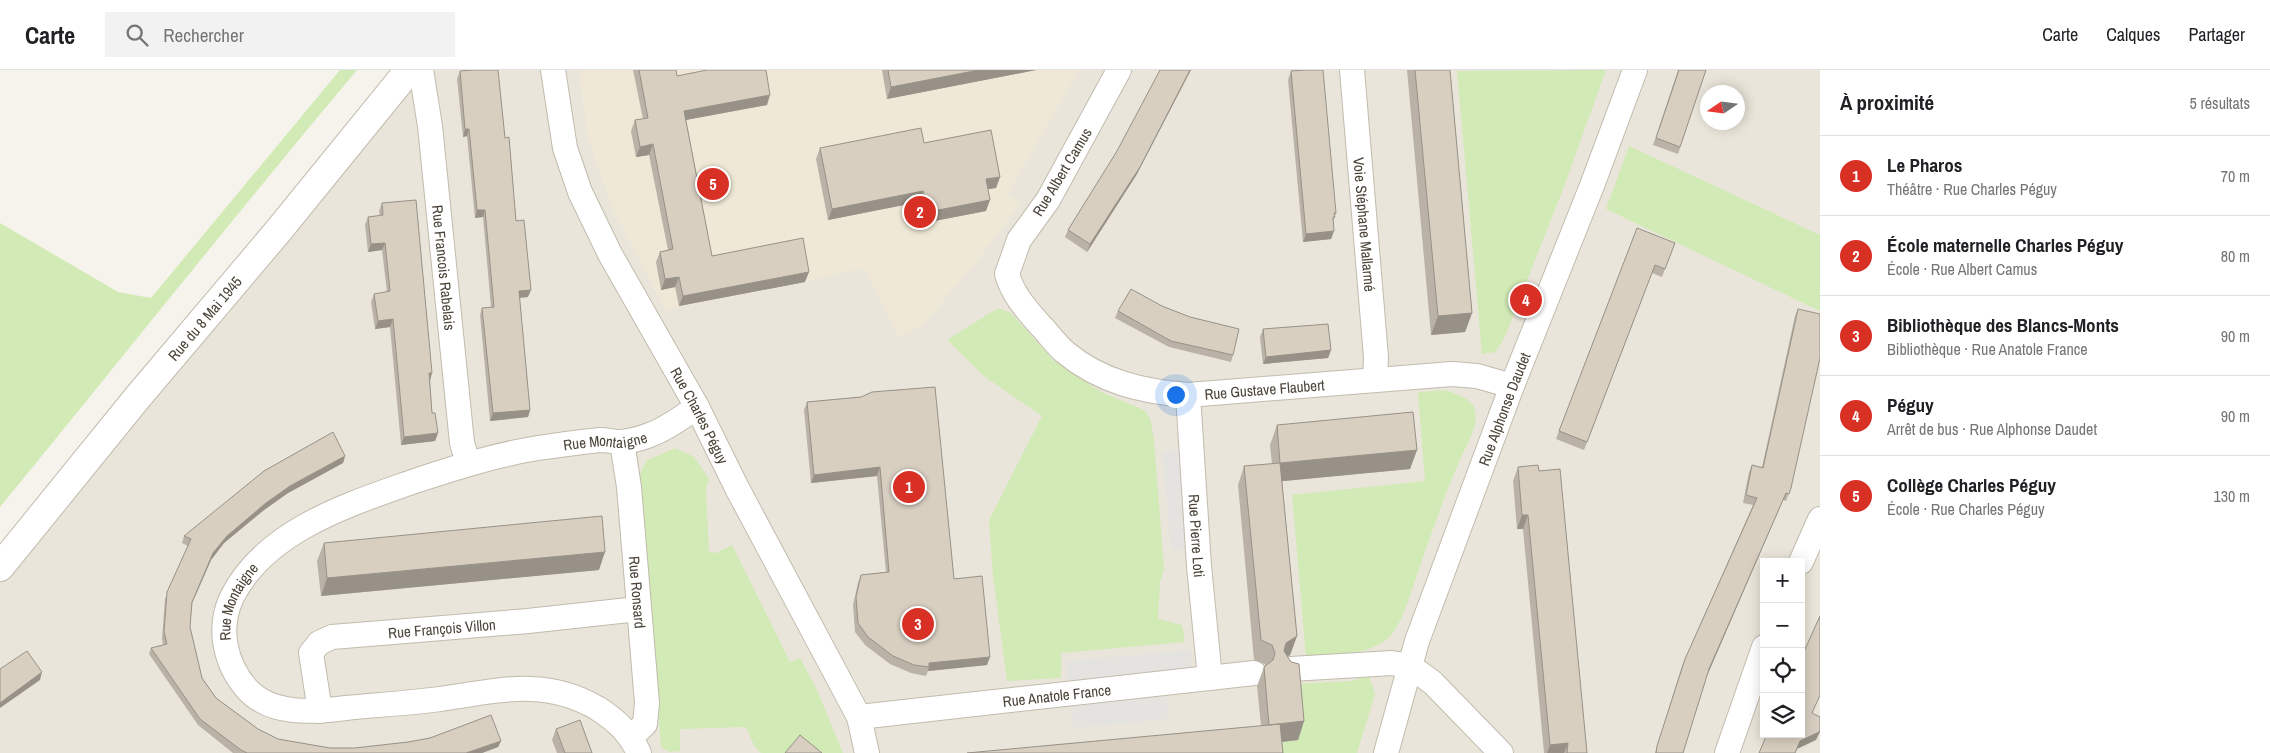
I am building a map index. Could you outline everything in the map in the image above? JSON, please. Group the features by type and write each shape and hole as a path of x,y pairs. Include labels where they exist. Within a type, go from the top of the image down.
{"street":[{"name":"Rue du 8 Mai 1945","path":"0,566 409,70"},
{"name":"Rue Francois Rabelais","path":"421,70 430,126 462,444 468,463"},
{"name":"Rue Charles Péguy","path":"553,70 565,148 580,192 610,254 696,407 859,717 867,753"},
{"name":"Rue Albert Camus","path":"1007,274 1019,240 1048,200 1119,70"},
{"name":"Voie Stéphane Mallarmé","path":"1352,70 1375,347 1375,378"},
{"name":"Rue Alphonse Daudet","path":"1386,753 1417,641 1512,386 1593,184 1635,70"},
{"name":"Rue Gustave Flaubert","path":"1007,274 1018,300 1065,353 1092,371 1117,382 1159,393 1188,395 1375,378 1452,374 1477,376 1512,386"},
{"name":"Rue Pierre Loti","path":"1188,395 1199,566 1210,678"},
{"name":"Rue Montaigne","path":"635,745 608,715 581,699 550,690 526,688 494,690 437,699 320,711 279,708 262,702 249,692 239,680 230,664 225,647 225,617 241,580 274,547 323,518 355,502 468,463 534,449 607,440 622,442 652,435 696,407"},
{"name":"Rue Ronsard","path":"622,442 629,487 647,703 645,724 635,745"},
{"path":"1803,558 1820,519"},
{"name":"Rue François Villon","path":"320,711 311,653 319,643 332,637 528,621 638,609"},
{"path":"1726,753 1764,648"},
{"path":"1291,669 1392,663 1410,666 1433,683 1501,753"},
{"name":"Rue Anatole France","path":"859,717 1254,672"}],"shaded area":[{"path":"409,70 1820,70 1820,753 0,753 0,567"},
{"path":"579,70 1079,70 1007,195 1020,204 980,257 924,324 899,338 864,268 805,282 665,310 613,209 588,139"},
{"path":"1180,450 1189,549 1171,550 1162,451"},
{"path":"1191,650 1192,671 1068,684 1066,661"},
{"path":"1166,694 1169,719 1073,728 1071,703"}],"green space":[{"path":"340,70 357,70 0,507 0,223 118,292 151,298"},
{"path":"1606,70 1565,184 1504,339 1495,352 1482,354 1457,71"},
{"path":"1629,146 1820,235 1820,311 1606,209"},
{"path":"998,308 1011,313 1053,360 1101,392 1144,410 1150,418 1154,440 1164,569 1160,582 1158,619 1182,625 1185,642 1061,653 1061,678 1007,681 993,576 989,520 1042,416 985,377 947,340"},
{"path":"1446,390 1461,396 1473,405 1476,415 1475,421 1472,434 1436,520 1400,621 1392,634 1375,647 1339,655 1306,657 1292,495 1425,481 1418,392"},
{"path":"675,448 694,457 709,479 706,489 709,552 716,553 732,545 790,662 800,658 816,688 843,753 761,753 755,747 746,727 680,729 680,751 669,752 661,747 639,476 646,461"},
{"path":"1369,676 1375,694 1357,753 1274,753 1273,743 1293,684 1351,681"}],"building":[{"path":"498,70 505,138 509,137 516,221 524,220 531,290 519,291 530,410 493,413 482,308 494,307 485,210 477,210 469,129 465,129 460,71"},
{"path":"639,70 676,70 677,76 707,70 766,70 770,95 684,111 712,256 803,238 809,272 683,296 679,277 665,279 660,252 673,249 653,144 640,147 635,120 648,118"},
{"path":"888,70 979,70 891,87"},
{"path":"1160,70 1190,70 1140,167 1090,244 1068,230 1117,151"},
{"path":"1323,70 1336,213 1334,213 1335,217 1333,217 1334,231 1306,234 1291,71"},
{"path":"1415,70 1450,70 1472,313 1438,316"},
{"path":"1679,70 1706,70 1680,147 1656,138"},
{"path":"921,128 924,143 991,130 1000,177 986,179 990,200 928,212 923,191 832,209 820,148"},
{"path":"416,200 432,373 429,373 432,413 435,413 438,433 404,437 393,319 378,321 374,294 390,291 385,243 371,244 368,217 383,215 382,203"},
{"path":"1637,228 1675,243 1665,269 1655,265 1587,442 1559,431"},
{"path":"1131,289 1162,306 1190,317 1239,329 1233,355 1171,341 1118,311"},
{"path":"1798,309 1820,314 1820,358 1791,488 1789,494 1786,493 1709,669 1683,753 1656,753 1685,659 1757,498 1746,495 1752,465 1763,468"},
{"path":"1328,324 1331,350 1266,357 1263,329"},
{"path":"935,387 954,579 982,576 990,657 929,663 929,667 914,665 893,656 868,637 858,623 856,597 861,575 889,572 880,467 814,475 807,402 861,397 872,392"},
{"path":"1413,412 1417,450 1280,463 1277,425"},
{"path":"333,432 345,456 290,486 266,503 227,536 213,553 192,602 190,627 202,678 216,698 258,729 278,739 330,748 355,748 430,738 491,715 501,741 466,753 247,753 200,719 151,648 167,644 164,632 167,592 191,539 184,536 264,471"},
{"path":"1280,463 1297,636 1286,643 1284,651 1291,662 1299,664 1304,721 1269,725 1264,667 1273,660 1275,653 1272,645 1261,640 1244,466"},
{"path":"1538,465 1539,471 1560,469 1587,753 1567,753 1568,743 1550,745 1528,515 1522,515 1518,467"},
{"path":"602,516 605,552 327,578 324,543"},
{"path":"1820,616 1820,695 1812,713 1820,717 1820,730 1800,741 1795,753 1759,753 1765,738 1805,738 1805,649"},
{"path":"27,651 42,672 0,703 0,669"},
{"path":"580,720 592,753 565,753 556,729"},
{"path":"1280,724 1283,753 967,753"},
{"path":"800,735 822,753 785,753"}],"place":[{"name":"Collège Charles Péguy","path":"713,184"},
{"name":"École maternelle Charles Péguy","path":"920,212"},
{"name":"Péguy","path":"1526,300"},
{"name":"Le Pharos","path":"909,487"},
{"name":"Bibliothèque des Blancs-Monts","path":"918,624"}]}
